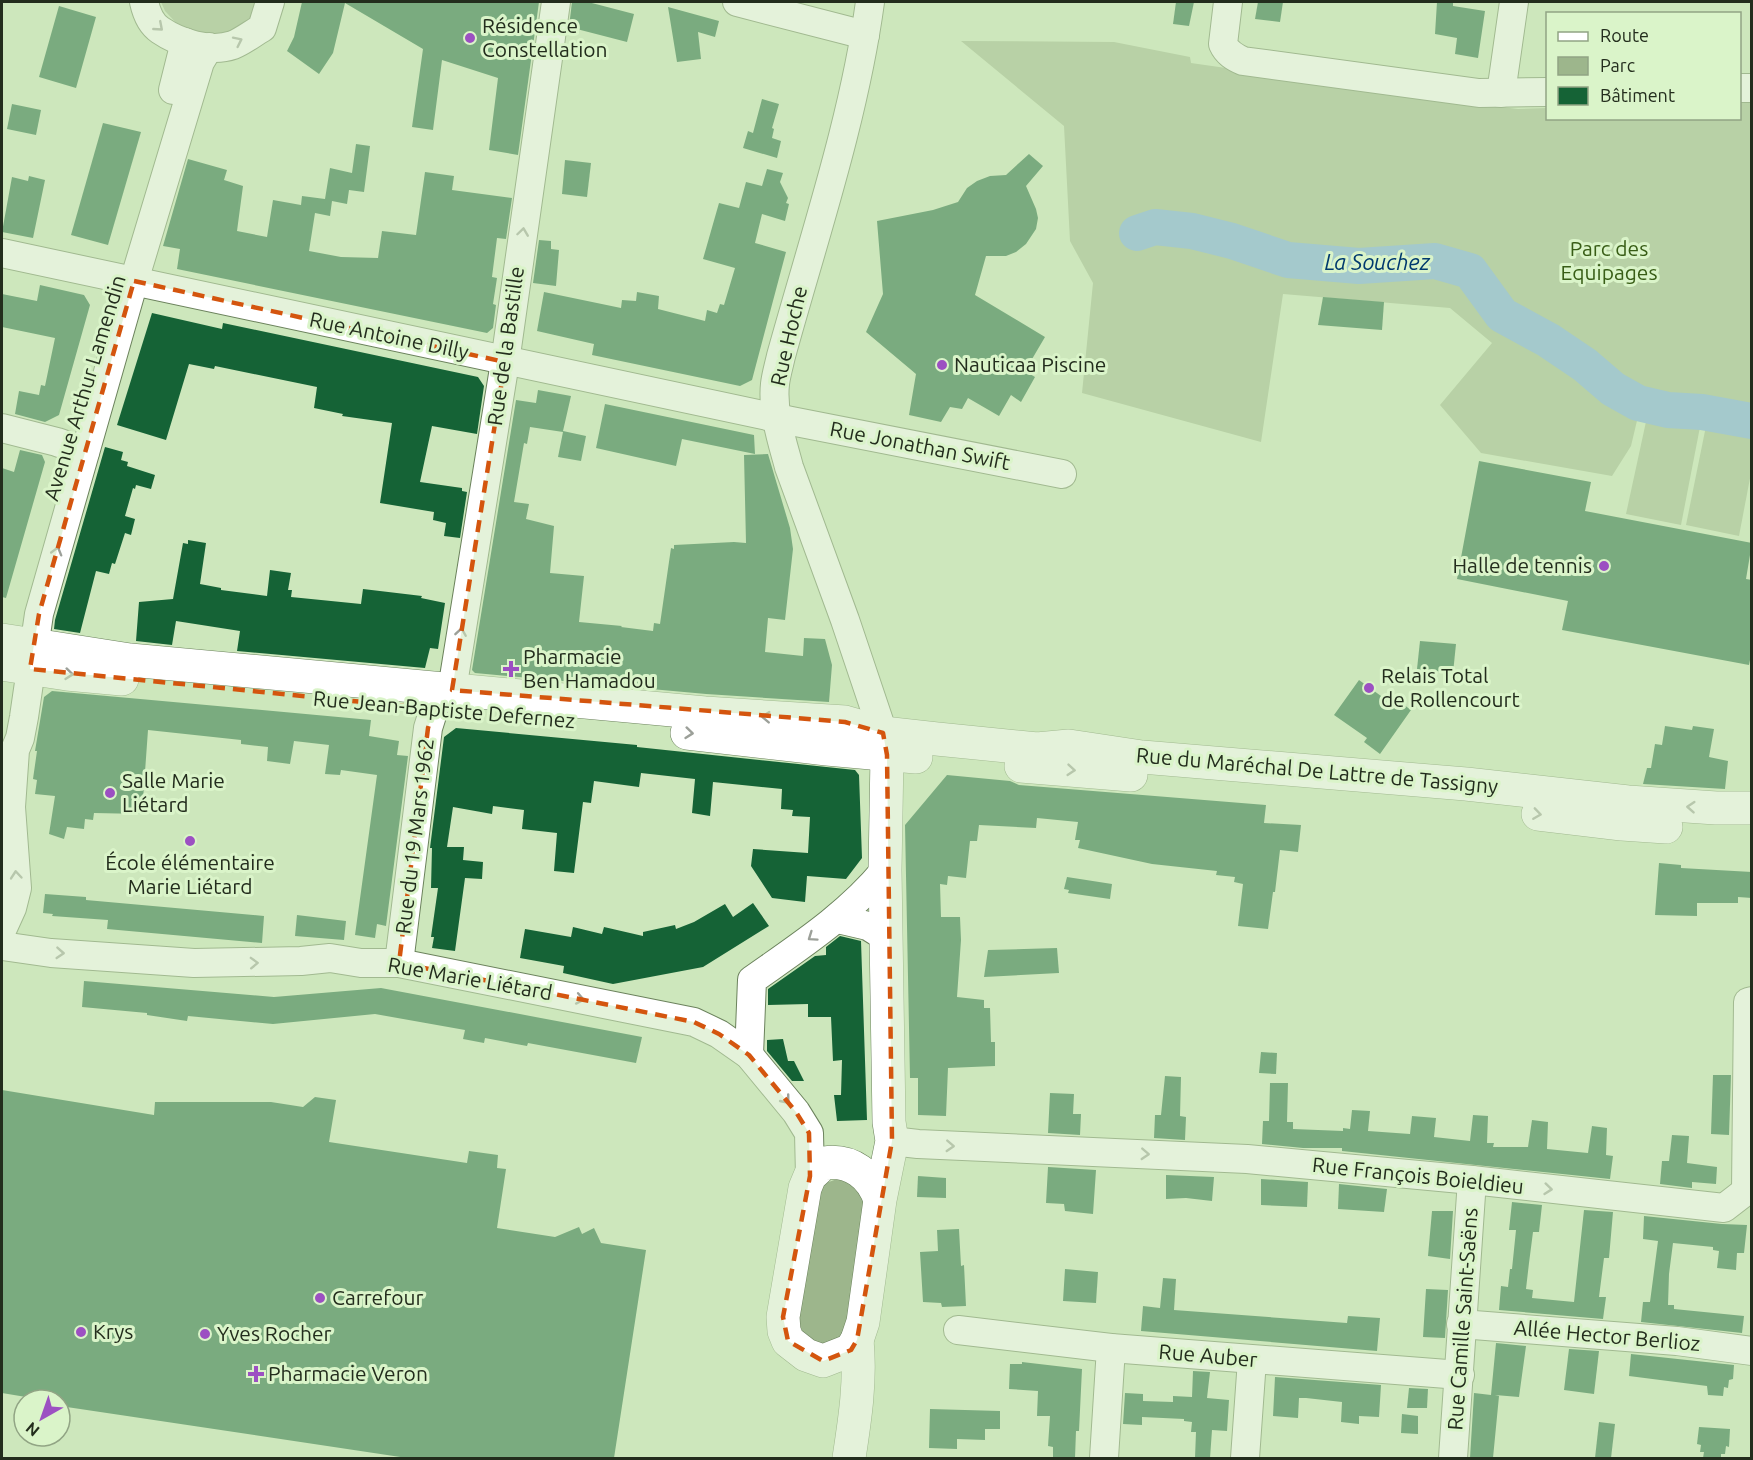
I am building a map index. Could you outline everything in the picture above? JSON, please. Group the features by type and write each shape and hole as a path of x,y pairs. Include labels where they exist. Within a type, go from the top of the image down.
{"main road":[{"name":"Rue Jean-Baptiste Defernez","path":"15,655 443,699 698,734 885,744"},
{"name":"Rue du Maréchal De Lattre de Tassigny","path":"885,744 1051,749 1069,746 1143,757 1492,787 1628,802 1752,808"},
{"name":"Rue du Maréchal De Lattre de Tassigny","path":"885,744 1622,824 1752,831"},
{"path":"823,1361 851,1350 863,1322 890,1131 885,744"},
{"path":"842,1163 890,1131"},
{"path":"836,1458 843,1400 839,1384 834,1372 823,1361 806,1355 788,1341 783,1324 787,1290 805,1188 810,1176 824,1163 842,1163 869,1177 876,1186 880,1200"},
{"path":"849,1458 857,1409 859,1356 857,1340"}],"street":[{"path":"144,2 146,11 158,29 197,45 233,45 262,28 270,2"},
{"name":"Rue de la Bastille","path":"443,699 505,362 556,2"},
{"path":"737,2 865,36"},
{"name":"Rue Hoche","path":"870,2 852,102 775,384 777,418 789,467 845,620 885,744"},
{"path":"1228,2 1223,34 1226,50 1243,60 1479,93 1546,92"},
{"path":"1501,93 1515,2"},
{"name":"Avenue Arthur Lamendin","path":"15,655 39,614 77,449 126,280 182,59 197,45"},
{"name":"Rue Antoine Dilly","path":"2,254 777,418"},
{"name":"Rue Jonathan Swift","path":"777,418 1062,474"},
{"path":"2,428 77,449"},
{"path":"2,736 15,655"},
{"path":"2,930 12,908 17,888 10,807 15,750 22,728 15,655"},
{"name":"Rue du 19 Mars 1962","path":"399,963 428,728 443,699"},
{"path":"749,1054 753,980 838,919 866,893 885,870"},
{"path":"838,919 868,926 887,938"},
{"name":"Rue Marie Liétard","path":"2,946 51,953 194,963 291,962 330,958 361,963 399,963 694,1022 719,1034 749,1054 796,1112 809,1133 810,1176"},
{"name":"Rue François Boieldieu","path":"890,1131 918,1144 1247,1159 1472,1180 1724,1208 1746,1191 1748,1002 1752,1002"},
{"name":"Rue Camille Saint-Saëns","path":"1453,1458 1472,1180"},
{"name":"Allée Hector Berlioz","path":"1461,1324 1677,1341 1752,1351"},
{"name":"Rue Auber","path":"958,1330 1111,1348 1460,1375"},
{"path":"1104,1458 1111,1348"},
{"path":"1245,1458 1252,1360"}],"highlighted area":[{"path":"134,281 505,362 452,690 845,722 883,733 887,755 892,1141 857,1340 851,1350 823,1361 788,1341 783,1317 810,1176 809,1133 796,1112 749,1055 719,1034 694,1022 399,963 428,728 434,709 30,669 39,614"}],"green space":[{"path":"161,2 260,2 254,23 236,33 197,35 179,26 165,11"},
{"name":"Parc des Equipages","path":"961,41 1114,42 1190,57 1191,63 1342,88 1518,109 1546,108 1546,120 1741,120 1741,99 1751,98 1751,429 1640,408 1631,446 1612,476 1481,453 1440,405 1492,343 1450,308 1283,294 1261,442 1082,393 1093,283 1070,241 1064,126"},
{"path":"1647,417 1700,427 1681,525 1626,514"},
{"path":"1706,426 1751,435 1751,473 1739,536 1686,525"},
{"path":"837,1179 853,1180 869,1208 848,1334 840,1343 812,1345 795,1325 814,1197 826,1183"}],"building":[{"name":"Résidence Constellation","path":"302,2 539,2 518,155 489,150 498,78 442,60 433,130 412,127 423,49 345,3 333,53 319,74 287,51 294,37"},
{"path":"572,2 588,2 634,14 627,42 569,27"},
{"path":"1176,2 1194,2 1189,26 1173,24"},
{"path":"1258,2 1283,2 1280,22 1255,19"},
{"path":"1437,2 1453,2 1453,6 1485,11 1478,58 1455,54 1457,38 1435,34"},
{"path":"59,6 96,17 76,88 39,77"},
{"path":"668,7 719,21 715,37 698,32 701,59 677,62"},
{"path":"762,99 779,104 772,128 774,129 772,138 781,141 777,158 743,148 748,131 753,133"},
{"path":"12,104 41,110 36,135 7,129"},
{"path":"103,123 141,132 108,245 71,235"},
{"path":"356,144 370,146 364,192 349,190 347,204 332,201 330,216 315,213 309,251 341,257 378,258 382,231 416,235 425,172 454,176 452,190 512,198 506,239 497,238 492,277 497,278 493,304 496,305 493,328 487,333 177,269 180,249 163,246 188,159 227,170 224,180 243,186 237,231 267,237 273,200 301,205 302,196 325,199 330,168 352,173"},
{"path":"1029,154 1043,166 1026,186 1036,209 1038,218 1036,229 1026,244 1016,252 1006,256 986,256 975,295 1045,337 1025,371 1035,377 1021,402 1011,395 999,416 968,398 962,409 950,407 941,422 909,415 916,374 866,332 883,294 877,221 933,210 958,202 967,188 977,181 990,176 1006,175"},
{"path":"565,160 591,163 587,197 562,194"},
{"path":"767,169 783,173 780,182 788,198 786,203 789,204 785,221 762,214 755,243 786,252 752,380 740,386 592,355 594,344 537,331 544,292 621,308 622,300 636,301 637,292 659,296 658,309 705,321 707,310 717,313 720,304 724,305 735,268 703,259 719,203 739,208 746,182 762,186"},
{"path":"29,176 45,180 33,238 2,232 12,177 28,181"},
{"path":"539,240 551,241 551,249 559,250 556,286 533,283"},
{"path":"40,285 84,295 90,305 59,415 45,422 15,414 19,391 39,395 41,385 45,386 55,338 2,327 2,294 37,301"},
{"path":"1323,297 1384,302 1382,330 1318,325"},
{"path":"152,313 222,329 223,323 478,377 484,386 477,434 432,426 420,482 462,488 462,491 467,492 460,538 444,536 446,523 433,520 434,512 380,503 392,423 342,416 343,414 314,408 317,387 215,366 214,369 189,364 166,440 117,425"},
{"path":"538,390 571,396 563,431 586,436 581,461 558,457 563,432 530,427 527,444 524,443 514,502 529,504 526,519 554,526 550,573 584,576 579,622 653,631 654,623 660,624 671,548 674,549 674,545 746,543 744,455 768,454 790,528 793,549 785,620 768,618 765,652 803,656 804,638 825,639 832,665 829,702 706,694 475,673 472,670 516,400 536,403"},
{"path":"605,404 754,435 755,454 682,439 676,466 596,448"},
{"path":"105,447 123,452 121,460 128,462 127,466 155,475 151,489 136,485 135,489 133,488 125,516 135,519 131,535 125,533 115,564 112,563 109,574 96,571 80,633 54,629 55,620"},
{"path":"20,450 42,455 45,462 6,598 2,597 2,468 14,472"},
{"name":"Halle de tennis","path":"1479,461 1591,482 1585,511 1752,543 1746,579 1752,580 1752,650 1749,665 1562,630 1568,601 1457,579"},
{"path":"188,540 206,543 200,584 221,588 221,590 267,596 270,570 291,573 288,590 292,590 291,597 361,604 363,589 422,596 421,598 445,603 438,649 430,648 425,668 237,651 240,631 176,621 172,645 136,641 139,602 173,599 183,543 188,544"},
{"path":"1420,641 1456,644 1453,673 1417,669"},
{"path":"1359,680 1392,704 1396,699 1411,710 1380,754 1364,742 1367,738 1334,715"},
{"path":"52,691 371,720 369,736 399,741 397,755 408,756 386,926 377,924 375,938 355,935 377,775 341,770 340,775 325,774 329,745 294,741 290,764 267,761 268,747 241,744 241,740 148,730 142,814 94,813 93,820 85,819 84,829 67,827 64,839 49,834 55,796 35,794 37,780 33,779 44,697"},
{"path":"1665,726 1692,730 1693,726 1714,729 1709,757 1728,761 1725,789 1643,784 1647,768 1651,768 1655,744 1662,745"},
{"path":"456,728 637,745 637,747 855,770 859,775 862,858 846,879 807,876 805,902 772,898 751,866 753,849 808,853 810,817 792,816 793,810 781,809 782,789 713,782 710,816 692,813 695,779 641,773 639,787 594,781 591,803 583,802 574,873 554,871 557,833 522,829 524,810 493,806 492,814 453,807 447,847 464,847 463,860 483,862 482,879 465,878 455,951 432,948 434,937 431,937 438,888 431,888 432,848 430,848 444,737"},
{"path":"947,775 1010,781 1019,785 1266,805 1264,823 1301,825 1298,852 1280,850 1268,929 1238,926 1243,884 1234,882 1235,877 1216,875 1217,871 1152,864 1078,848 1080,840 1075,840 1078,822 1037,818 1036,828 979,825 977,841 970,841 966,878 948,876 947,885 940,884 941,917 960,917 961,940 957,997 984,1000 984,1008 990,1008 991,1042 995,1042 995,1066 948,1068 946,1116 918,1115 918,1078 910,1078 905,825"},
{"path":"1659,863 1681,865 1681,868 1752,872 1752,898 1738,897 1738,903 1697,903 1697,916 1655,915"},
{"path":"1067,877 1112,884 1110,899 1068,893 1069,890 1064,889"},
{"path":"45,894 86,897 86,900 264,916 262,943 107,929 108,920 52,916 53,914 43,913"},
{"path":"753,903 769,926 703,967 613,984 563,973 564,966 520,958 525,929 571,937 573,927 602,934 604,927 643,936 643,932 675,925 676,929 694,922 725,904 733,917"},
{"path":"297,915 346,921 344,940 295,936"},
{"path":"840,936 861,941 867,1120 837,1121 834,1095 841,1095 842,1060 833,1061 831,1017 808,1017 808,1004 768,1005 768,989 815,956 826,955 826,947"},
{"path":"1057,948 1059,973 984,977 988,950"},
{"path":"84,981 274,997 381,988 642,1037 636,1063 528,1043 527,1046 485,1038 484,1043 463,1039 465,1030 375,1014 273,1024 188,1016 187,1021 147,1015 147,1013 82,1007"},
{"path":"783,1039 788,1061 794,1061 804,1081 792,1081 767,1051 767,1040"},
{"path":"1261,1052 1277,1053 1276,1074 1259,1073"},
{"path":"1713,1075 1731,1075 1729,1135 1711,1134"},
{"path":"1165,1076 1181,1077 1180,1116 1186,1117 1185,1140 1154,1138 1155,1115 1161,1115"},
{"path":"1270,1083 1288,1083 1287,1122 1293,1122 1293,1129 1343,1131 1343,1128 1350,1129 1352,1110 1370,1111 1368,1131 1410,1134 1412,1116 1436,1118 1434,1137 1470,1141 1473,1115 1488,1116 1487,1143 1494,1143 1493,1147 1528,1147 1532,1120 1548,1122 1547,1149 1588,1153 1592,1126 1607,1128 1606,1155 1613,1156 1610,1179 1342,1151 1342,1148 1303,1148 1262,1144 1263,1121 1269,1121"},
{"name":"Carrefour","path":"2,1090 154,1115 155,1102 271,1102 303,1107 315,1097 336,1100 329,1142 467,1163 469,1151 498,1155 497,1168 506,1169 497,1228 555,1237 579,1227 582,1234 594,1228 601,1243 646,1250 614,1458 407,1458 72,1408 72,1388 12,1388 12,1395 2,1393"},
{"path":"1050,1093 1074,1094 1073,1114 1081,1114 1080,1135 1048,1133"},
{"path":"1672,1135 1689,1136 1687,1163 1717,1167 1716,1184 1692,1182 1692,1188 1660,1184 1662,1161 1669,1161"},
{"path":"1048,1167 1096,1170 1093,1214 1065,1211 1064,1204 1046,1203"},
{"path":"1166,1175 1214,1177 1212,1201 1186,1198 1166,1199"},
{"path":"918,1176 946,1178 946,1198 917,1197"},
{"path":"1261,1179 1308,1182 1307,1207 1261,1205"},
{"path":"1339,1184 1387,1189 1384,1212 1338,1209"},
{"path":"1512,1202 1542,1205 1539,1232 1533,1232 1526,1289 1533,1290 1532,1298 1574,1302 1584,1210 1613,1212 1609,1258 1604,1258 1599,1297 1606,1297 1603,1319 1499,1310 1501,1286 1508,1287 1510,1269 1512,1269 1516,1230 1509,1230"},
{"path":"1432,1211 1453,1211 1450,1259 1428,1256"},
{"path":"1644,1216 1747,1225 1744,1253 1737,1253 1736,1270 1717,1268 1719,1251 1713,1250 1713,1247 1673,1243 1669,1274 1668,1305 1674,1305 1674,1309 1744,1316 1742,1333 1641,1322 1643,1302 1650,1302 1658,1241 1643,1239"},
{"path":"959,1229 966,1306 942,1307 941,1303 923,1302 920,1252 938,1251 937,1230"},
{"path":"1065,1269 1098,1272 1096,1303 1063,1301"},
{"path":"1163,1278 1176,1279 1174,1310 1347,1323 1348,1316 1380,1318 1377,1351 1141,1331 1143,1306 1160,1308"},
{"path":"1426,1289 1448,1290 1445,1338 1423,1337"},
{"path":"1496,1343 1526,1346 1519,1397 1495,1395 1499,1396 1493,1458 1470,1458 1474,1393 1491,1395"},
{"path":"1569,1349 1599,1351 1594,1394 1564,1390"},
{"path":"1631,1354 1734,1365 1733,1379 1729,1380 1728,1388 1724,1387 1723,1396 1708,1395 1707,1386 1629,1376"},
{"path":"1022,1362 1082,1369 1079,1431 1076,1431 1075,1458 1053,1458 1053,1447 1048,1446 1050,1416 1037,1416 1038,1391 1009,1389 1010,1364 1022,1364"},
{"path":"1193,1371 1210,1372 1207,1398 1229,1400 1227,1431 1212,1430 1210,1458 1195,1458 1196,1432 1191,1432 1192,1422 1184,1421 1184,1419 1142,1417 1142,1425 1123,1424 1125,1393 1143,1394 1143,1401 1173,1402 1173,1396 1192,1397"},
{"path":"1275,1377 1381,1385 1379,1417 1359,1416 1359,1424 1341,1422 1342,1402 1306,1398 1299,1398 1298,1418 1273,1416"},
{"path":"1409,1388 1428,1389 1427,1408 1407,1408"},
{"path":"930,1409 1000,1411 1000,1429 985,1429 985,1440 957,1439 957,1449 929,1448"},
{"path":"1402,1414 1418,1416 1418,1434 1401,1433"},
{"path":"1599,1422 1615,1424 1611,1458 1595,1458"},
{"path":"1699,1427 1730,1429 1729,1447 1726,1446 1725,1454 1721,1454 1721,1458 1703,1458 1704,1452 1700,1452 1701,1445 1697,1444"}],"waterway":[{"name":"La Souchez","path":"1137,233 1155,227 1192,231 1232,241 1288,260 1359,266 1435,261 1470,271 1502,315 1548,340 1585,365 1613,389 1638,403 1668,410 1702,412 1752,421"}],"place":[{"name":"Résidence Constellation","path":"470,38"},
{"name":"Nauticaa Piscine","path":"942,365"},
{"name":"Halle de tennis","path":"1604,566"},
{"name":"Pharmacie Ben Hamadou","path":"511,669"},
{"name":"Relais Total de Rollencourt","path":"1369,688"},
{"name":"Salle Marie Liétard","path":"110,793"},
{"name":"École élémentaire Marie Liétard","path":"190,841"},
{"name":"Carrefour","path":"320,1298"},
{"name":"Krys","path":"81,1332"},
{"name":"Yves Rocher","path":"205,1334"},
{"name":"Pharmacie Veron","path":"256,1374"}]}
